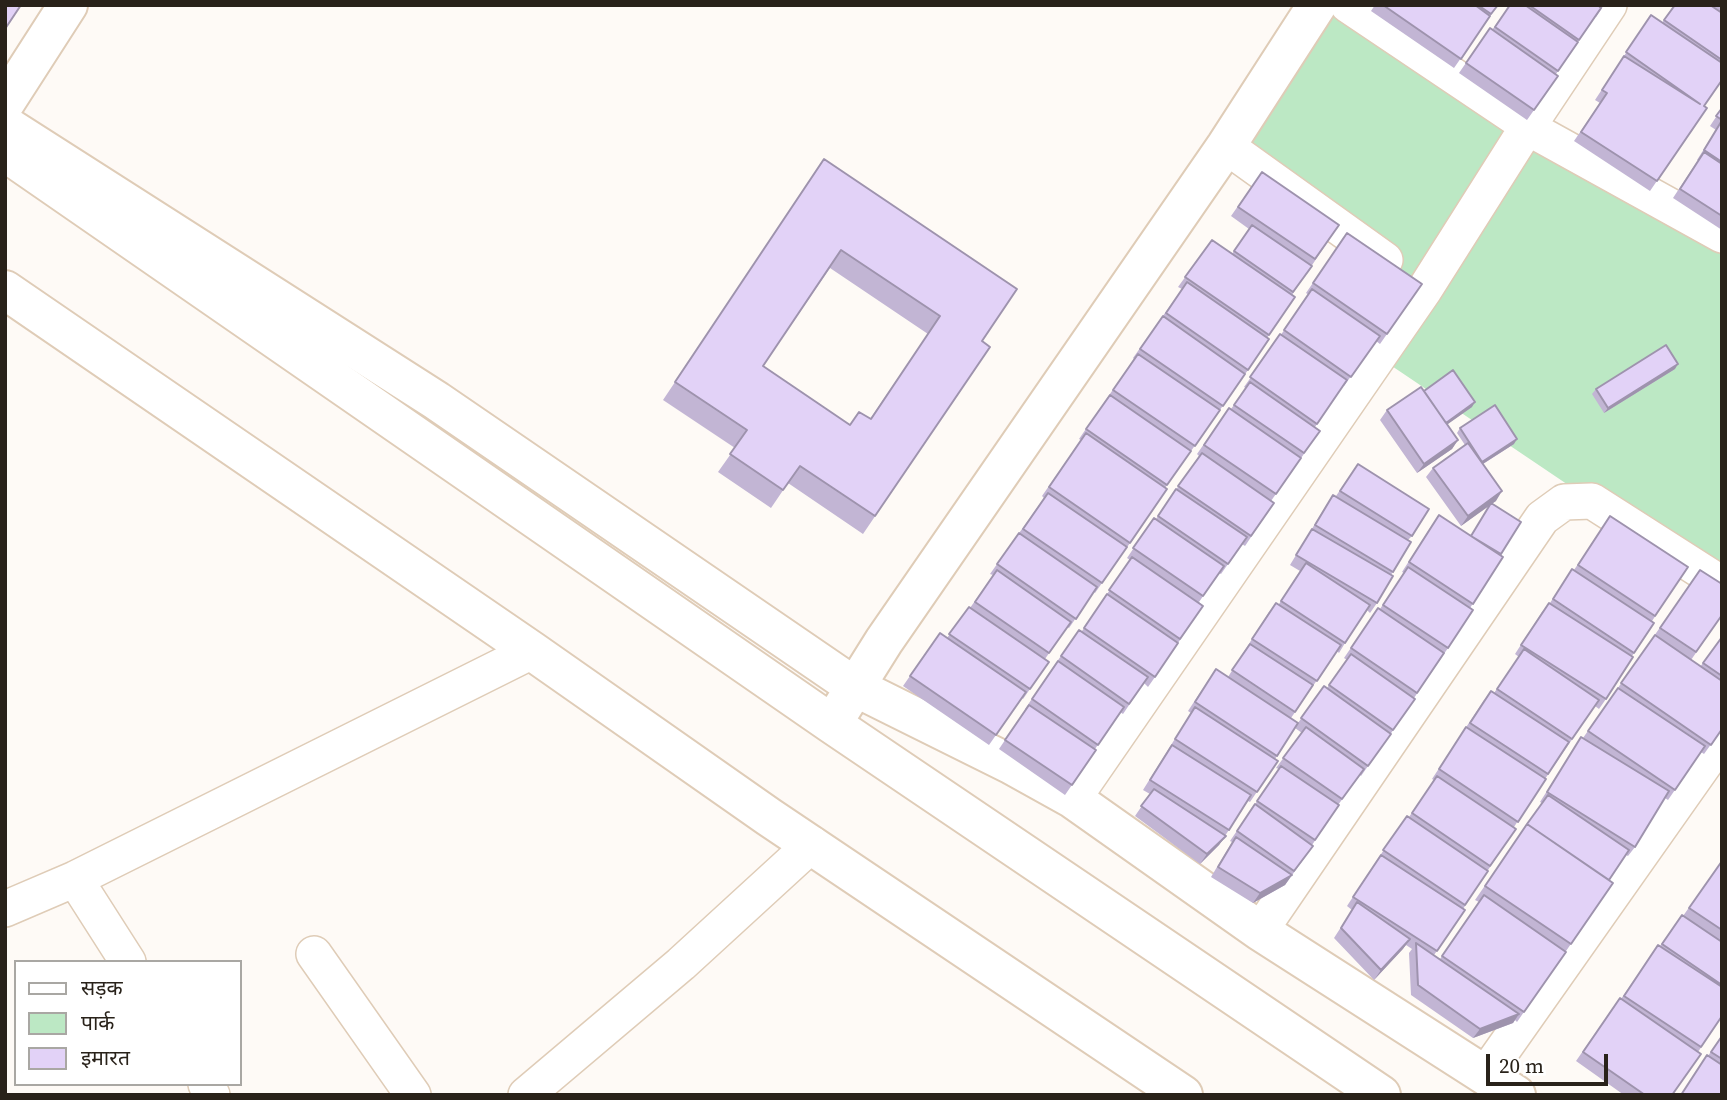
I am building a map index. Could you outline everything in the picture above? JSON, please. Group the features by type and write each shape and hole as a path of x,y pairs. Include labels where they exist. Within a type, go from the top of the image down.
{"main road":[{"path":"5,103 68,5"},
{"path":"832,724 892,629 1226,146 1317,5"},
{"path":"5,125 437,401 855,687 1010,764 1073,799 1261,931 1501,1085"},
{"path":"5,152 832,724 1381,1095"},
{"path":"5,290 769,817 1183,1095"}],"street":[{"path":"1348,5 1529,126 1722,235"},
{"path":"1073,799 1425,289 1609,5"},
{"path":"1226,146 1425,289"},
{"path":"1261,931 1542,518 1564,502 1592,501 1722,584"},
{"path":"5,909 75,879 532,651"},
{"path":"1501,1085 1722,739"},
{"path":"526,1095 681,964 812,844"},
{"path":"75,879 127,960"},
{"path":"314,954 412,1095"}],"green space":[{"path":"1317,5 1346,5 1722,240 1722,584 1592,501 1377,356 1425,290 1226,146"}],"building":[{"path":"5,5 21,5 5,29"},
{"path":"1383,5 1475,5 1490,16 1461,59"},
{"path":"1478,5 1498,5 1491,14"},
{"path":"1510,5 1525,5 1578,42 1558,71 1495,27"},
{"path":"1529,5 1598,5 1601,8 1579,40"},
{"path":"1675,5 1710,5 1722,13 1722,60 1664,20"},
{"path":"1651,15 1722,63 1722,80 1704,106 1707,108 1657,181 1581,132 1607,93 1602,90 1624,56 1700,104 1626,52"},
{"path":"1490,28 1558,76 1534,110 1466,63"},
{"path":"1722,108 1722,120 1716,116"},
{"path":"1722,122 1722,162 1704,150"},
{"path":"1704,152 1722,164 1722,216 1680,189"},
{"path":"824,159 1017,289 982,341 990,347 875,516 800,466 783,490 730,454 747,430 675,382","holes":["841,250 940,316 871,419 859,412 850,425 763,366"]},
{"path":"1262,172 1339,225 1315,259 1238,207"},
{"path":"1252,225 1312,266 1293,292 1234,251"},
{"path":"1347,233 1422,284 1387,334 1313,283"},
{"path":"1212,240 1295,297 1269,335 1185,277"},
{"path":"1187,282 1269,339 1248,370 1166,313"},
{"path":"1312,289 1380,336 1351,377 1284,330"},
{"path":"1163,316 1245,374 1223,406 1140,349"},
{"path":"1280,334 1347,380 1317,424 1250,377"},
{"path":"1666,345 1678,364 1608,408 1596,389"},
{"path":"1138,354 1220,410 1195,446 1113,390"},
{"path":"1453,370 1475,402 1446,423 1424,391"},
{"path":"1250,382 1320,431 1304,453 1234,405"},
{"path":"1421,387 1458,440 1424,464 1387,410"},
{"path":"1110,395 1191,451 1167,485 1086,429"},
{"path":"1495,405 1517,439 1482,462 1460,428"},
{"path":"1229,408 1301,458 1276,494 1204,445"},
{"path":"1086,433 1167,489 1130,543 1049,487"},
{"path":"1468,443 1502,491 1468,516 1433,468"},
{"path":"1202,453 1274,503 1251,536 1178,486"},
{"path":"1358,464 1429,509 1412,536 1340,491"},
{"path":"1176,489 1247,537 1228,564 1158,516"},
{"path":"1048,493 1127,547 1102,583 1023,529"},
{"path":"1333,495 1411,542 1393,572 1315,525"},
{"path":"1491,503 1521,522 1501,554 1471,536"},
{"path":"1439,515 1503,557 1473,604 1409,562"},
{"path":"1610,516 1688,567 1655,616 1578,565"},
{"path":"1154,518 1224,566 1203,596 1133,548"},
{"path":"1312,529 1393,576 1377,603 1296,555"},
{"path":"1019,533 1097,587 1076,619 997,564"},
{"path":"1132,557 1203,606 1180,639 1109,590"},
{"path":"1306,563 1370,605 1345,643 1281,601"},
{"path":"1408,567 1473,610 1448,648 1383,605"},
{"path":"1572,569 1654,623 1634,653 1553,599"},
{"path":"997,570 1071,622 1049,653 975,602"},
{"path":"1700,570 1722,584 1722,615 1696,652 1660,628"},
{"path":"1107,594 1178,643 1155,677 1084,628"},
{"path":"1276,603 1341,645 1317,681 1252,639"},
{"path":"1549,603 1633,657 1606,699 1521,645"},
{"path":"969,607 1049,662 1030,689 949,634"},
{"path":"1378,608 1444,653 1417,693 1351,648"},
{"path":"1079,630 1148,677 1129,704 1061,656"},
{"path":"940,633 1026,692 996,735 910,676"},
{"path":"1655,635 1722,681 1722,729 1711,745 1621,683"},
{"path":"1722,637 1722,676 1703,663"},
{"path":"1250,644 1313,685 1295,712 1232,670"},
{"path":"1524,649 1599,700 1572,739 1497,689"},
{"path":"1351,654 1415,699 1393,730 1329,685"},
{"path":"1058,661 1124,707 1098,745 1032,699"},
{"path":"1216,669 1298,723 1277,756 1195,702"},
{"path":"1324,686 1391,734 1368,766 1301,718"},
{"path":"1618,688 1705,746 1675,790 1588,731"},
{"path":"1491,691 1569,742 1548,774 1470,723"},
{"path":"1029,705 1096,750 1072,785 1005,740"},
{"path":"1195,707 1278,761 1257,792 1175,739"},
{"path":"1306,727 1364,769 1342,799 1283,758"},
{"path":"1466,727 1546,779 1518,822 1439,769"},
{"path":"1581,737 1669,791 1635,847 1547,792"},
{"path":"1172,745 1251,795 1229,830 1150,780"},
{"path":"1281,766 1339,805 1315,840 1257,801"},
{"path":"1437,776 1516,829 1490,866 1412,813"},
{"path":"1154,789 1226,836 1207,854 1141,806"},
{"path":"1548,795 1629,850 1609,880 1527,824"},
{"path":"1255,804 1313,846 1294,871 1237,831"},
{"path":"1407,816 1488,871 1465,905 1383,850"},
{"path":"1527,824 1613,883 1571,944 1485,886"},
{"path":"1236,837 1292,875 1260,893 1218,867"},
{"path":"1381,855 1465,910 1437,951 1353,897"},
{"path":"1722,861 1722,930 1689,908"},
{"path":"1484,895 1566,952 1524,1012 1442,956"},
{"path":"1357,902 1410,939 1381,970 1341,928"},
{"path":"1682,915 1722,942 1722,985 1662,944"},
{"path":"1416,943 1519,1014 1480,1029 1418,985"},
{"path":"1658,945 1722,987 1722,1016 1701,1047 1624,996"},
{"path":"1620,998 1701,1054 1672,1095 1645,1095 1583,1052"},
{"path":"1722,1036 1722,1059 1711,1052"},
{"path":"1707,1055 1722,1065 1722,1095 1681,1095"}]}
